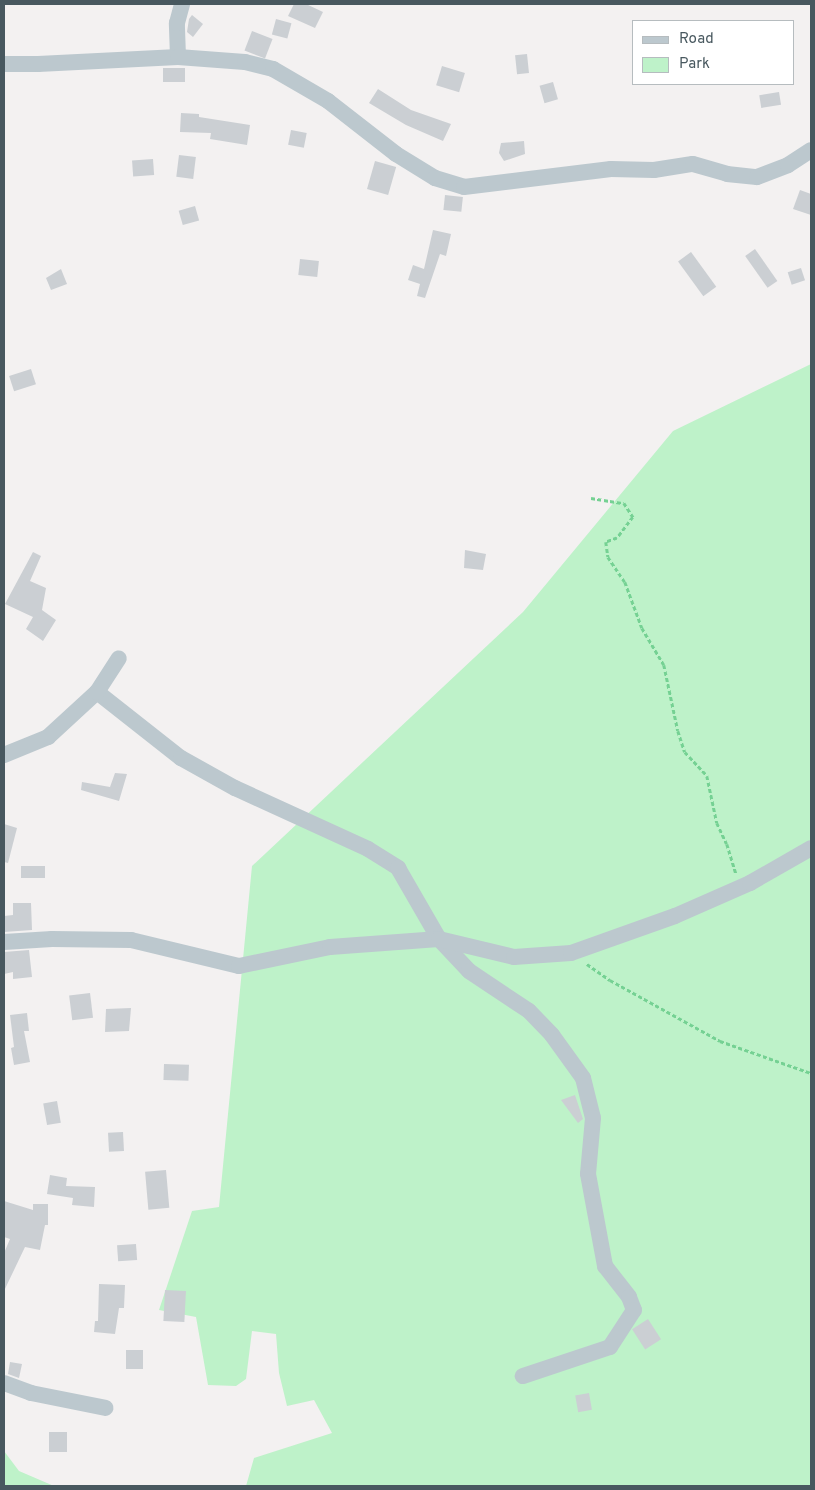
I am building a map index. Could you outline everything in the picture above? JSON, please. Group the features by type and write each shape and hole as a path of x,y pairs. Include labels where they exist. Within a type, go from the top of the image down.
{"street":[{"path":"178,57 177,23 182,4"},
{"path":"4,64 178,57 245,62 273,69 328,101 396,154 427,173 464,187 611,168 654,170 693,164 727,174 758,177 788,165 811,150"},
{"path":"4,755 48,737 97,692 119,658"},
{"path":"97,692 181,758 235,788 368,849 398,868 438,939 469,970 529,1011 552,1035 583,1078 593,1118 588,1174 606,1266 629,1296 634,1310 610,1347 523,1376"},
{"path":"4,942 52,939 131,940 239,966 330,947 438,939 514,957 571,953 675,916 740,888 811,848"},
{"path":"4,1383 31,1393 106,1408"}],"path":[{"path":"591,498 624,503 632,516 617,538 606,542 608,557 625,582 642,628 664,665 678,731 685,752 696,767 707,776 717,823 727,844 740,888"},
{"path":"571,953 610,980 720,1041 811,1074"}],"green space":[{"path":"811,364 811,1486 246,1486 254,1458 332,1433 314,1400 287,1406 279,1373 276,1334 252,1331 246,1379 236,1386 208,1385 196,1317 159,1310 192,1211 219,1207 252,866 523,612 673,431"},
{"path":"4,1451 19,1471 54,1486 4,1486"}],"building":[{"path":"294,4 306,4 323,12 315,28 288,16"},
{"path":"192,15 203,24 193,37 187,32 189,19"},
{"path":"276,19 291,23 287,39 272,34"},
{"path":"252,31 273,39 265,58 244,51"},
{"path":"527,54 529,73 517,74 515,55"},
{"path":"442,66 465,73 459,92 436,85"},
{"path":"163,68 185,68 185,82 163,82"},
{"path":"553,82 558,99 545,103 540,86"},
{"path":"378,89 411,110 451,124 443,141 406,125 369,103"},
{"path":"779,92 781,105 761,108 759,95"},
{"path":"181,113 199,114 199,117 250,125 247,145 210,139 211,133 180,132"},
{"path":"291,130 307,133 304,148 288,145"},
{"path":"524,141 525,154 504,161 499,153 501,143"},
{"path":"179,155 196,157 193,179 176,177"},
{"path":"153,159 154,175 133,176 132,160"},
{"path":"375,161 396,167 388,195 367,189"},
{"path":"800,190 811,194 811,215 793,209"},
{"path":"445,195 463,197 461,212 443,210"},
{"path":"195,206 199,220 183,225 179,211"},
{"path":"433,230 451,234 446,256 440,254 425,298 417,296 420,284 408,280 413,265 424,269"},
{"path":"755,249 777,281 768,288 745,256"},
{"path":"691,252 716,287 703,296 678,261"},
{"path":"300,259 319,261 317,277 298,275"},
{"path":"801,268 805,280 792,285 788,272"},
{"path":"61,269 67,284 51,290 46,278"},
{"path":"31,369 36,384 14,391 9,376"},
{"path":"465,550 486,554 483,570 464,568"},
{"path":"33,552 41,556 30,581 46,588 42,610 56,620 43,641 26,629 33,617 5,604"},
{"path":"115,773 127,774 119,801 81,790 82,782 110,787"},
{"path":"4,824 17,828 8,863 4,862"},
{"path":"21,866 45,866 45,878 21,878"},
{"path":"13,903 31,903 32,930 4,932 4,916 13,915"},
{"path":"29,950 32,977 13,979 13,972 4,974 4,952"},
{"path":"90,993 93,1018 72,1020 69,996"},
{"path":"131,1008 129,1031 105,1032 106,1009"},
{"path":"27,1013 29,1031 24,1031 30,1062 14,1065 11,1048 14,1047 10,1015"},
{"path":"164,1064 189,1065 188,1081 163,1080"},
{"path":"575,1095 583,1119 578,1123 561,1100"},
{"path":"57,1101 61,1123 47,1125 43,1103"},
{"path":"123,1132 124,1151 109,1152 108,1133"},
{"path":"166,1170 169,1208 148,1210 145,1172"},
{"path":"50,1175 67,1178 66,1186 95,1187 94,1207 72,1205 73,1198 47,1194"},
{"path":"4,1201 33,1210 33,1204 48,1204 48,1225 45,1225 40,1250 25,1247 4,1291 4,1253 10,1239 4,1237"},
{"path":"136,1244 137,1260 118,1261 117,1245"},
{"path":"99,1284 125,1285 124,1308 119,1308 115,1334 94,1332 95,1321 98,1321"},
{"path":"165,1290 186,1291 184,1322 163,1321"},
{"path":"648,1319 661,1339 645,1349 632,1329"},
{"path":"126,1350 143,1350 143,1369 126,1369"},
{"path":"10,1362 22,1364 19,1378 8,1374"},
{"path":"589,1393 592,1410 578,1412 575,1395"},
{"path":"49,1432 67,1432 67,1452 49,1452"}]}
